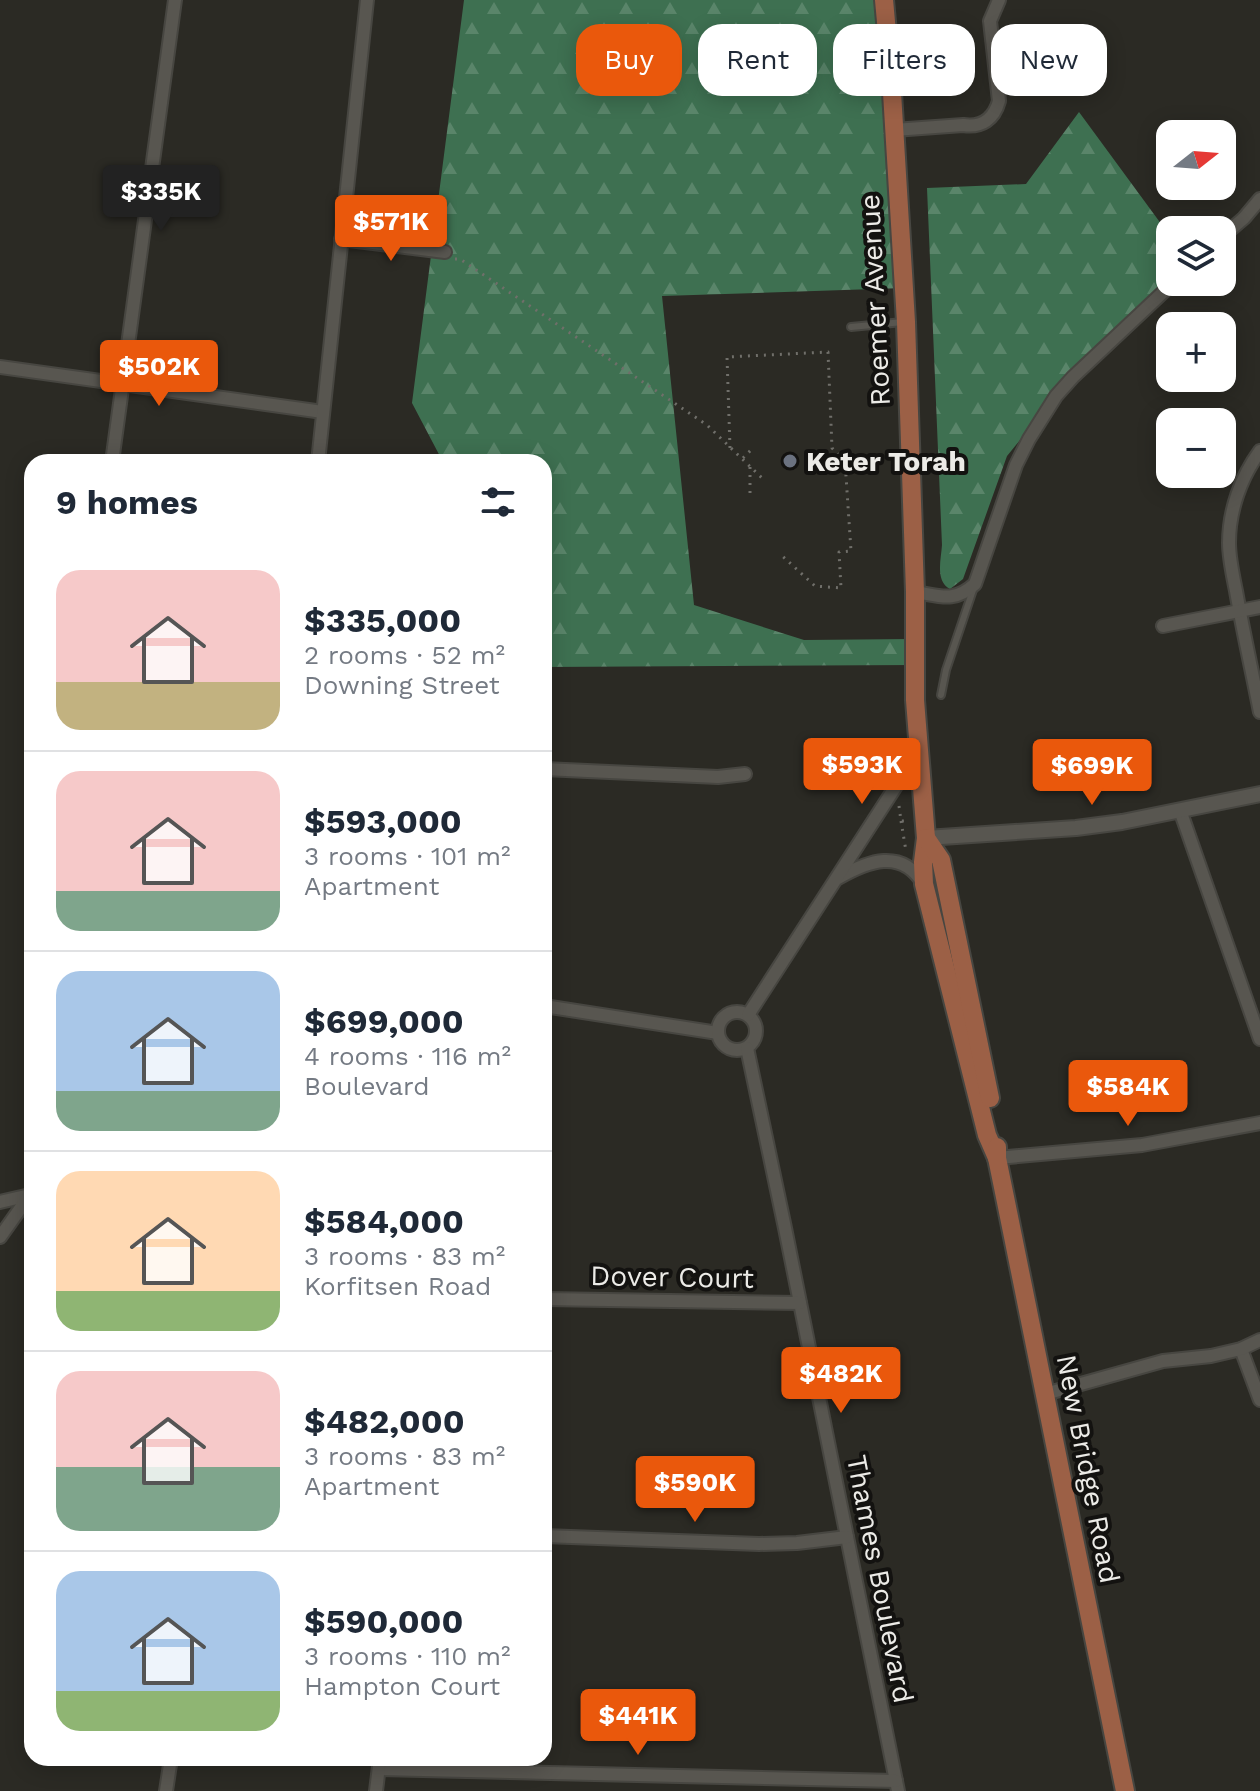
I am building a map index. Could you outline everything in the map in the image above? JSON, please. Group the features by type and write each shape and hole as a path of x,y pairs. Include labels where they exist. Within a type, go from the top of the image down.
{"main road":[{"name":"Roemer Avenue","path":"884,0 886,24"},
{"name":"Roemer Avenue","path":"892,0 892,24"},
{"name":"Roemer Avenue","path":"892,96 906,322 915,592 915,700 919,751"},
{"name":"New Bridge Road","path":"919,751 926,838 924,884 987,1135 997,1158"},
{"name":"New Bridge Road","path":"926,838 941,860 997,1133 997,1158 1125,1791"}],"street":[{"path":"113,454 175,0"},
{"path":"319,454 367,0"},
{"path":"894,130 972,126 990,119 999,101 990,21 999,0"},
{"path":"1236,225 1259,205"},
{"path":"341,239 445,255"},
{"path":"915,592 959,596 975,584 1016,465 1056,396 1159,296"},
{"path":"0,367 323,412"},
{"path":"1260,451 1240,485 1233,508 1229,543 1239,611 1260,712"},
{"path":"1163,626 1260,607"},
{"path":"748,1015 919,751"},
{"path":"552,769 718,777 745,774"},
{"path":"926,838 1122,822 1260,794"},
{"path":"1180,810 1260,1039"},
{"path":"836,880 867,863 891,861 908,866 924,884"},
{"path":"552,1007 718,1033"},
{"path":"740,1011 748,1015 757,1030 754,1042 738,1050 726,1047 718,1033 719,1024 727,1014 740,1011"},
{"name":"Thames Boulevard","path":"747,1048 897,1786"},
{"path":"997,1158 1142,1145 1260,1123"},
{"path":"0,1202 24,1196"},
{"path":"0,1237 24,1204"},
{"name":"Dover Court","path":"552,1299 800,1303"},
{"path":"1045,1394 1163,1361 1241,1349 1260,1340"},
{"path":"1241,1349 1260,1400"},
{"path":"552,1536 759,1544 847,1537"},
{"path":"166,1791 170,1766"},
{"path":"376,1791 380,1766"},
{"path":"427,1766 897,1786"}],"lane":[{"path":"851,327 906,322"},
{"path":"941,695 946,670 975,584"}],"path":[{"path":"445,255 460,259 707,425 763,479"},
{"path":"730,448 727,357 828,352 832,448 845,461 851,551 839,552 841,588 815,586 779,553"},
{"path":"742,459 754,447"},
{"path":"750,467 750,497"},
{"path":"897,799 906,851"},
{"path":"901,821 908,821"}],"green space":[{"path":"464,0 884,0 886,24 833,24 833,96 891,96 904,288 662,296 694,605 804,640 914,639 915,665 552,667 552,454 439,454 412,403"},
{"path":"1079,112 1156,217 1156,296 1056,396 1007,456 963,579 950,589 942,581 940,570 942,545 927,188 1026,184"}],"place":[{"name":"Keter Torah","path":"790,461"}]}
